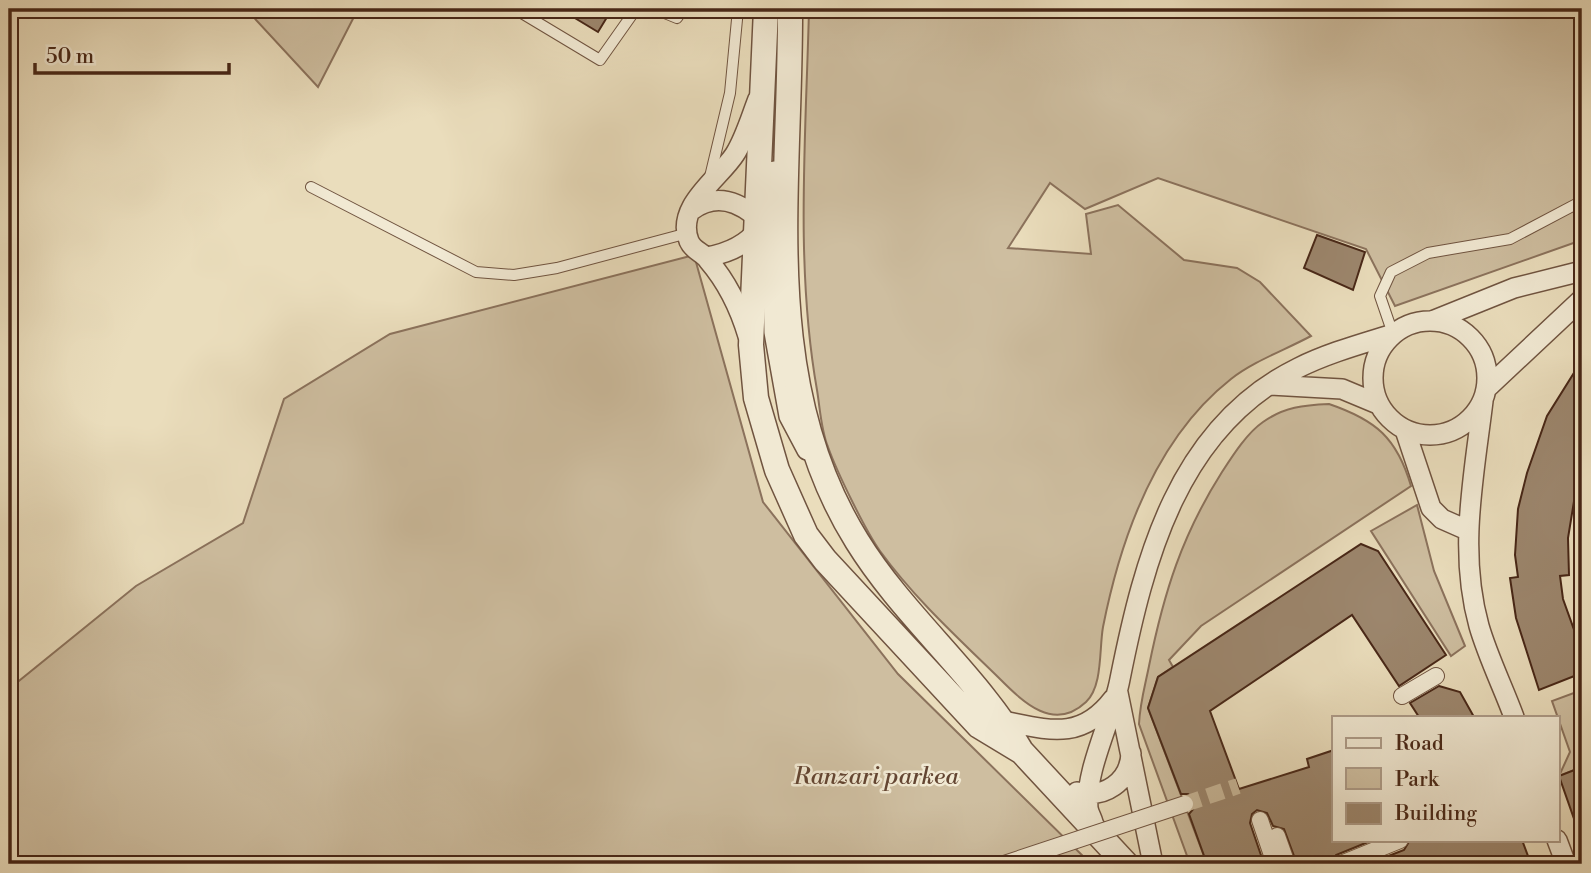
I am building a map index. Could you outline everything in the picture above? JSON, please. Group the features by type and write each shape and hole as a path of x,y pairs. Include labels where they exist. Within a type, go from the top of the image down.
{"street":[{"path":"766,9 751,345 757,398 777,470 806,535 825,560 979,726 1023,752 1061,784 1080,793 1101,793 1117,785 1127,771 1131,747"},
{"path":"790,9 786,314 796,388 822,477"},
{"path":"707,257 725,254 758,224 774,195 777,74 790,47"},
{"path":"751,345 729,288 707,257 695,250 687,225 692,210 710,179 734,155 762,88"},
{"path":"692,210 705,201 725,200 744,207 758,224 772,232 774,332 789,416 822,477 881,579 1003,721 1023,752 1126,864"},
{"path":"1094,830 1094,821 1088,811 1089,793 1118,692 1149,554 1167,507 1192,463 1214,433 1268,385 1326,356 1393,334 1410,324 1433,321 1514,288 1582,271"},
{"path":"1393,334 1380,349 1374,366 1373,385 1378,404 1388,417 1405,430 1423,435 1443,434 1460,426 1474,414 1485,393 1582,299"},
{"path":"1433,321 1450,325 1465,333 1477,346 1485,362 1485,393 1467,530 1479,626 1514,716"},
{"path":"1268,385 1342,389 1378,404"},
{"path":"1405,430 1431,508 1442,519 1467,530"},
{"path":"1402,696 1417,681 1436,676"},
{"path":"1003,721 1065,730 1086,724 1102,713 1118,692"},
{"path":"1118,692 1153,864"},
{"path":"1004,864 1185,804"},
{"path":"1260,820 1275,864"},
{"path":"1277,836 1287,864"},
{"path":"1341,864 1395,842"},
{"path":"1558,842 1566,864"}],"lane":[{"path":"515,9 600,60 636,9"},
{"path":"655,9 677,18 683,9"},
{"path":"710,179 730,93 738,9"},
{"path":"311,187 476,272 514,275 557,268 688,233"},
{"path":"1393,334 1380,296 1391,272 1428,253 1510,239 1582,201"}],"green space":[{"path":"246,9 358,9 318,87"},
{"path":"809,9 1582,9 1582,240 1395,306 1366,249 1158,178 1085,209 1050,183 1008,248 1091,254 1086,214 1118,205 1184,260 1237,268 1260,282 1311,336 1260,361 1231,379 1205,403 1182,430 1162,459 1146,491 1120,558 1103,627 1098,677 1091,695 1074,711 1051,714 1040,711 1009,688 937,618 893,568 859,515 826,440 810,343 804,248"},
{"name":"Ranzari parkea","path":"694,255 763,502 898,674 1091,864 9,864 9,689 136,586 243,523 284,399 390,334"},
{"path":"1329,404 1360,417 1382,433 1399,455 1411,486 1201,626 1169,660 1173,667 1158,677 1148,708 1207,864 1190,864 1139,724 1155,639 1168,589 1196,518 1222,472 1246,438 1263,422 1279,413 1303,406"},
{"path":"1417,505 1434,571 1465,646 1451,656 1371,531"},
{"path":"1582,690 1582,767 1560,776 1570,752 1560,716 1557,716 1552,701"}],"building":[{"path":"560,9 612,9 598,32"},
{"path":"1317,235 1365,252 1353,290 1304,268"},
{"path":"1582,360 1582,471 1577,483 1568,538 1569,575 1560,576 1563,599 1582,652 1582,673 1539,690 1516,618 1510,578 1518,577 1515,555 1518,509 1527,473 1547,416"},
{"path":"1361,544 1378,551 1446,655 1399,686 1352,615 1210,711 1239,789 1309,767 1307,759 1332,751 1332,842 1368,842 1336,855 1331,864 1297,864 1284,829 1273,826 1267,813 1257,810 1252,814 1250,823 1264,864 1207,864 1189,814 1195,807 1195,800 1188,794 1181,794 1148,708 1158,677"},
{"path":"1439,686 1460,692 1473,716 1418,716 1410,703"},
{"path":"1582,767 1582,833 1579,833 1560,776"},
{"path":"1409,842 1523,842 1531,864 1368,864 1404,850"}],"tunnel":[{"path":"1185,804 1238,786"}]}
